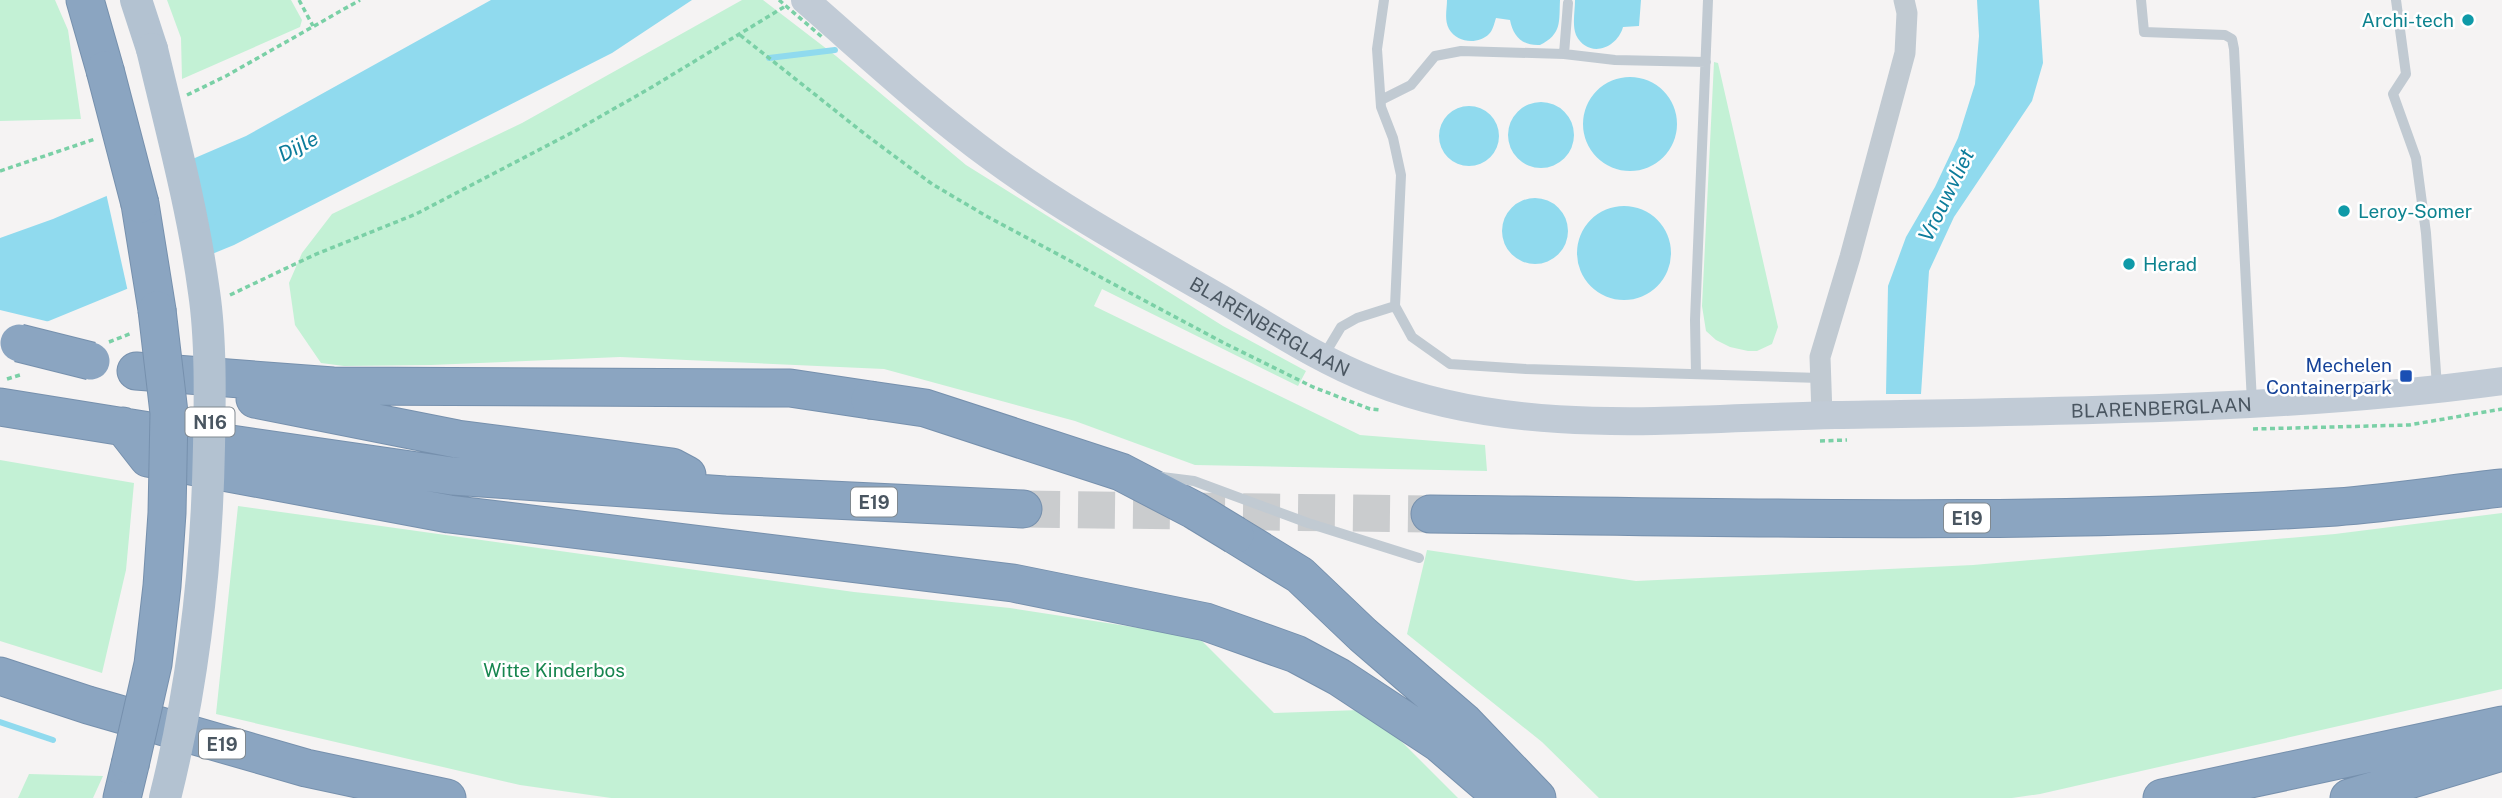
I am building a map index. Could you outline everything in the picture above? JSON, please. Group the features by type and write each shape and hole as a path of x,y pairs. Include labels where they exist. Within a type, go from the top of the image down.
{"highway":[{"name":"N16","path":"85,0 140,204 157,310 169,413 162,586 153,664 129,787"},
{"path":"0,339 94,353 136,371 293,407 457,439 672,467 725,495"},
{"path":"136,371 333,386 790,388 925,408 1121,472 1194,510 1300,575 1363,635 1464,722 1537,798"},
{"name":"E19","path":"0,407 452,476 725,495 1023,509"},
{"path":"123,426 148,458 449,514 1013,583 1206,622 1296,654 1339,677 1439,743 1503,798"},
{"name":"E19","path":"1430,514 1844,520 2137,515 2338,506 2502,488"},
{"name":"E19","path":"0,676 88,705 306,768 447,798"},
{"path":"2162,798 2502,725"},
{"path":"2349,798 2502,752"},
{"path":"2392,798 2502,767"}],"main road":[{"name":"N16","path":"136,0 152,48 187,197 205,295 210,403 208,511 202,589 190,684 165,798"}],"street":[{"name":"BLARENBERGLAAN","path":"805,0 830,34 996,161 1077,214 1323,357 1372,381 1431,400 1525,416 1617,420 2131,410 2437,389 2502,381"},
{"path":"1822,415 1820,358 1905,53 1907,13 1904,0"}],"lane":[{"path":"1384,0 1377,49 1381,100 1401,175 1395,306 1412,337 1450,364 1526,369 1820,378"},
{"path":"1696,374 1695,320 1708,0"},
{"path":"2141,0 2144,32 2225,35 2232,39 2239,123 2252,402"},
{"path":"2396,0 2406,74 2393,94 2416,158 2426,233 2437,389"},
{"path":"1564,54 1568,3"},
{"path":"1381,100 1411,85 1435,56 1461,51 1706,62"},
{"path":"1323,357 1341,327 1357,318 1395,306"},
{"path":"1121,472 1194,481 1308,523 1419,558"}],"path":[{"path":"299,0 313,26 360,0"},
{"path":"779,0 830,34"},
{"path":"230,296 314,255 415,214 575,131 795,0"},
{"path":"740,35 932,184 988,217 1212,337 1313,387"},
{"path":"94,353 134,332"},
{"path":"0,382 25,373"}],"green space":[{"path":"0,0 55,0 68,30 81,119 0,121"},
{"path":"167,0 291,0 302,20 300,27 182,79 181,38"},
{"path":"742,0 763,0 836,56 966,165 1223,326 1306,371 1298,386 1102,289 1094,306 1360,435 1485,445 1487,471 1195,465 1075,421 884,369 620,357 431,365 344,366 321,363 295,325 289,283 302,253 332,214 522,123"},
{"path":"1714,62 1718,63 1778,327 1772,344 1757,351 1730,347 1716,340 1706,331 1702,306"},
{"path":"0,460 134,483 126,570 102,673 0,641"},
{"name":"Witte Kinderbos","path":"238,506 854,592 1010,608 1198,637 1274,713 1360,710 1383,723 1458,798 611,798 520,785 216,714"},
{"path":"2502,513 2502,689 2040,794 2012,798 1599,798 1542,742 1407,634 1427,550 1636,581 1973,565 2335,534"},
{"path":"29,774 103,776 93,798 18,798"}],"water":[{"name":"Dijle","path":"491,0 692,0 612,53 234,245 0,341 0,238 53,219 246,136"},
{"path":"1447,0 1560,0 1558,27 1547,41 1534,45 1519,39 1510,20 1496,18 1492,31 1484,38 1462,40 1447,26"},
{"path":"1575,0 1641,0 1639,26 1623,27 1620,35 1609,46 1595,49 1588,47 1576,35"},
{"name":"Vrouwvliet","path":"1977,0 2039,0 2043,63 2032,101 1954,217 1929,271 1921,394 1886,394 1888,286 1906,237 1935,187 1958,138 1975,84 1979,36"},
{"path":"1630,77 1648,81 1663,91 1673,106 1677,124 1673,142 1663,157 1648,167 1630,171 1612,167 1597,157 1587,142 1583,124 1587,106 1597,91 1612,81"},
{"path":"1541,102 1564,112 1574,135 1564,158 1541,168 1518,158 1508,135 1518,112"},
{"path":"1469,106 1486,111 1494,119 1499,136 1494,153 1486,161 1469,166 1452,161 1444,153 1439,136 1444,119 1452,111"},
{"path":"1535,198 1548,201 1558,208 1565,218 1568,231 1565,244 1558,254 1548,261 1535,264 1522,261 1512,254 1505,244 1502,231 1505,218 1512,208 1522,201"},
{"path":"1624,206 1642,210 1657,220 1667,235 1671,253 1667,271 1657,286 1642,296 1624,300 1606,296 1591,286 1581,271 1577,253 1581,235 1591,220 1606,210"}],"pier":[{"path":"189,156 209,259 128,292 106,193"},
{"path":"0,310 54,323 0,345"}],"waterway":[{"path":"769,58 835,50"},
{"path":"0,722 53,740"}],"tunnel":[{"path":"1023,509 1430,514"}],"place":[{"name":"Archi-tech","path":"2468,20"},
{"name":"Leroy-Somer","path":"2344,211"},
{"name":"Herad","path":"2129,264"},
{"name":"Mechelen Containerpark","path":"2406,376"}]}
